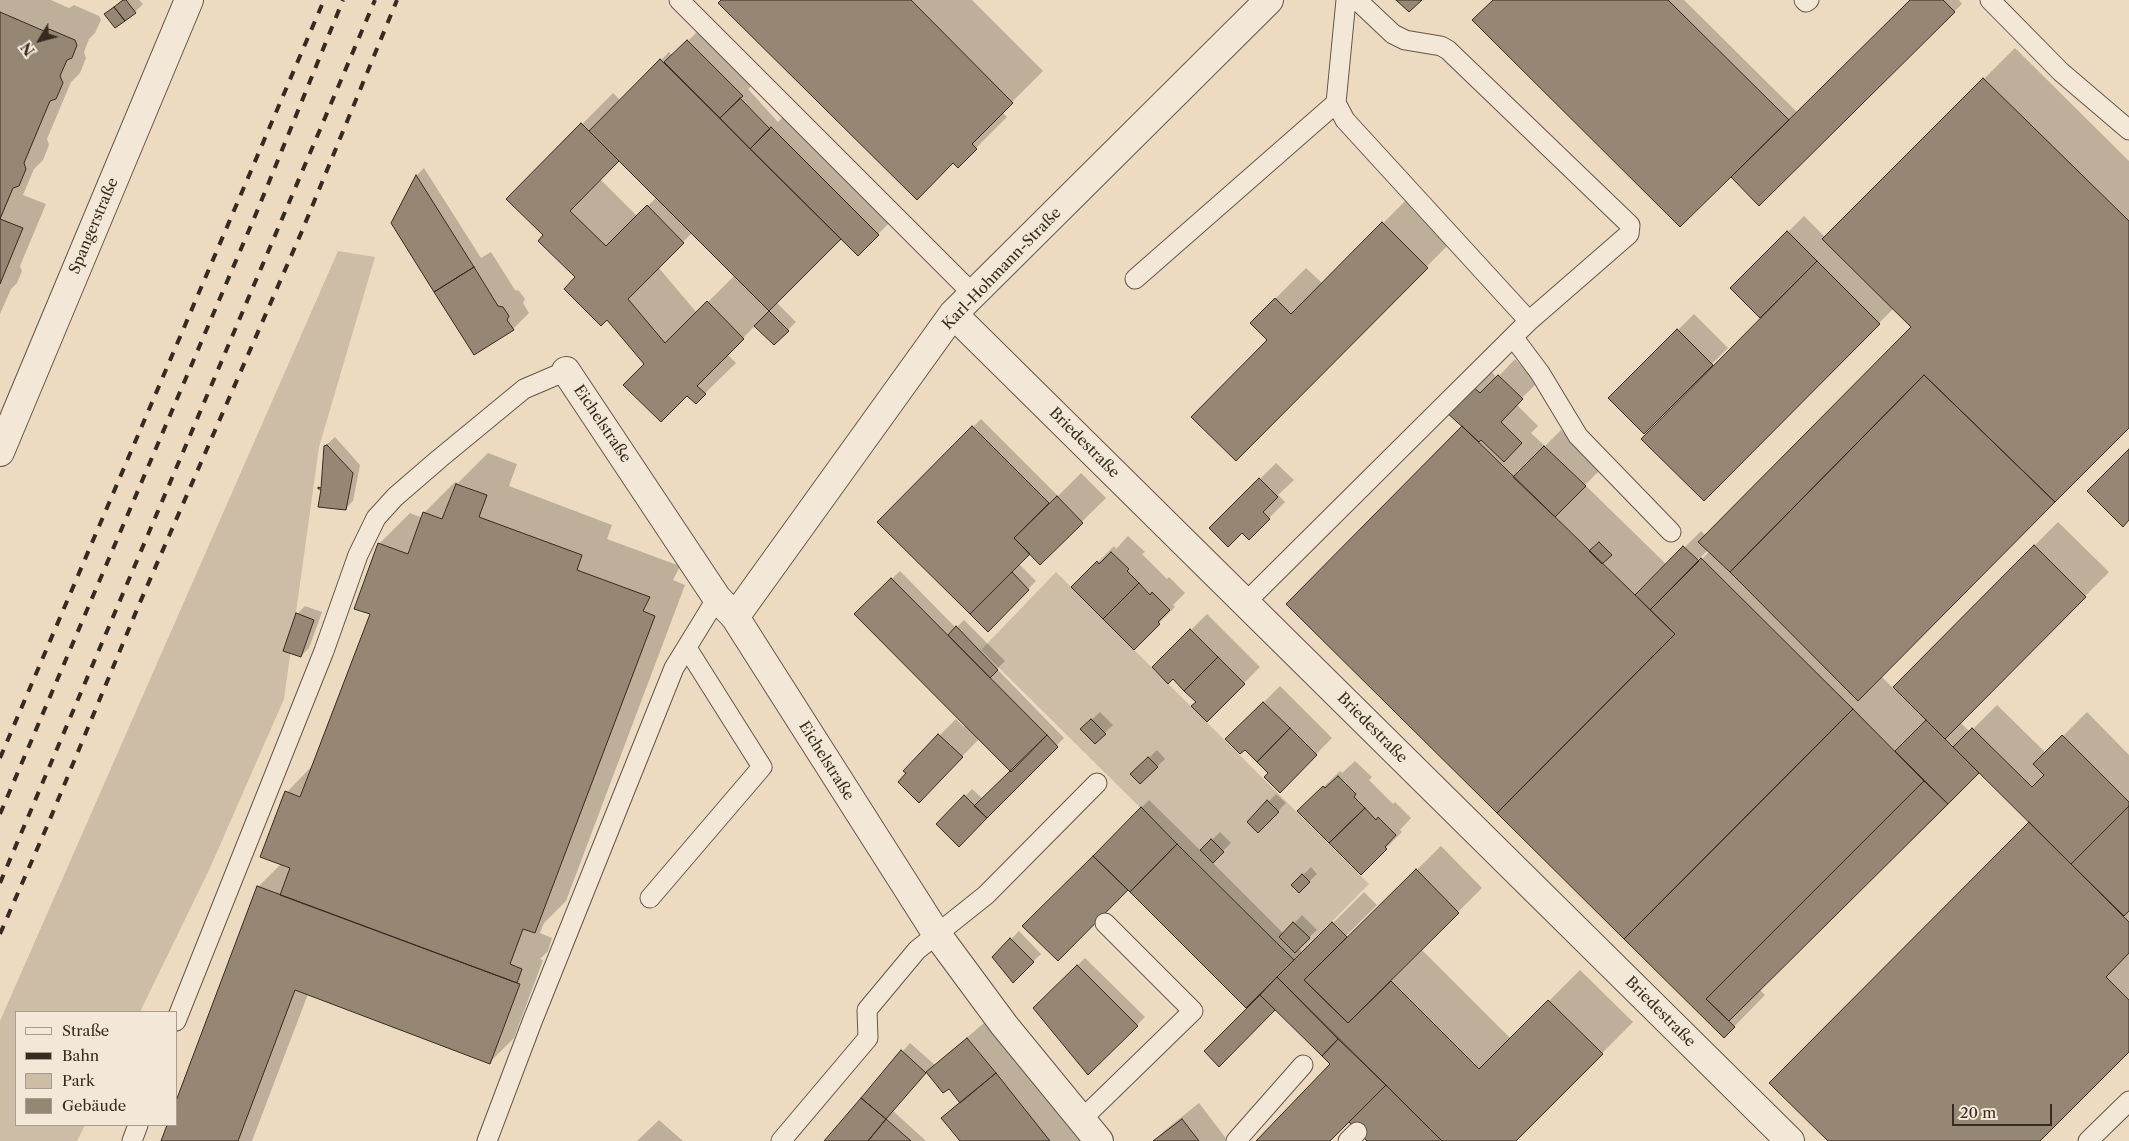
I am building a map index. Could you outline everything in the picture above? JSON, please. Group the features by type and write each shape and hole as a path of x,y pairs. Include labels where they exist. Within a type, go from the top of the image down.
{"street":[{"name":"Spangerstraße","path":"0,452 189,0"},
{"name":"Karl-Hohmann-Straße","path":"726,607 953,314 1247,11 1269,0"},
{"name":"Briedestraße","path":"953,314 1790,1141"},
{"name":"Eichelstraße","path":"566,371 726,607 936,933 1004,1025 1099,1141"}],"lane":[{"path":"679,0 973,294"},
{"path":"1346,0 1336,103 1345,120 1529,321"},
{"path":"1245,602 1529,321 1629,234 1630,225 1448,50 1441,46 1405,40 1393,34 1357,0"},
{"path":"1804,0 1806,2 1808,0"},
{"path":"1990,0 2061,72 2129,130"},
{"path":"1135,279 1336,103"},
{"path":"1513,337 1540,373 1578,436 1671,532"},
{"path":"178,1016 324,651 358,555 376,518 396,497 439,459 524,389 566,371"},
{"path":"487,1141 532,1022 674,668 687,648 726,607"},
{"path":"650,898 762,767 687,648"},
{"path":"781,1141 868,1038 866,1010 917,950 986,895 1098,783"},
{"path":"1082,1119 1193,1011 1105,923"},
{"path":"1236,1141 1303,1065"},
{"path":"2088,1141 2129,1101"},
{"path":"132,1141 138,1126"}],"green space":[{"path":"338,251 375,257 319,447 284,699 210,868 140,1011 15,1011 15,1126 84,1126 77,1141 0,1141 0,1021"},
{"path":"1056,572 1369,884 1294,960 981,650"}],"building":[{"path":"123,0 126,0 136,13 125,21 114,7"},
{"path":"721,0 911,0 1013,103 972,144 977,149 958,168 953,163 917,200 718,3"},
{"path":"1396,0 1422,0 1409,12"},
{"path":"1493,0 1668,0 1789,120 1680,227 1472,20"},
{"path":"1910,0 1943,0 1955,12 1759,206 1731,177"},
{"path":"114,7 125,21 115,28 104,14"},
{"path":"0,12 44,31 49,29 75,40 77,45 72,58 67,60 60,76 63,83 56,99 50,101 24,163 26,169 19,186 13,188 0,219"},
{"path":"687,40 743,96 720,118 664,62"},
{"path":"660,59 841,239 769,311 589,131"},
{"path":"1983,78 2129,221 2129,428 2055,502 1924,375 1730,572 1698,542 1911,327 1822,239"},
{"path":"740,98 770,129 750,149 720,118"},
{"path":"581,123 619,161 570,211 606,246 647,205 684,243 628,299 665,343 707,301 744,339 697,386 706,394 696,404 687,396 661,422 623,385 644,364 607,320 601,326 564,289 575,277 538,241 543,235 506,199"},
{"path":"771,127 879,235 858,256 750,149"},
{"path":"416,175 474,267 434,292 391,223"},
{"path":"0,219 23,228 0,284"},
{"path":"1382,222 1428,268 1236,461 1191,417 1267,340 1250,323 1275,298 1291,314"},
{"path":"1787,231 1817,261 1760,318 1730,288"},
{"path":"1817,261 1880,324 1704,501 1641,439"},
{"path":"474,267 498,306 503,307 509,316 507,320 514,330 474,355 434,292"},
{"path":"769,311 789,331 774,345 754,326"},
{"path":"1677,329 1713,365 1644,434 1608,398"},
{"path":"1498,375 1523,399 1501,422 1522,443 1504,462 1481,440 1479,442 1445,411 1471,385 1480,393"},
{"path":"1924,375 2055,502 1858,701 1730,572"},
{"path":"972,426 1049,503 1014,538 1030,554 970,614 877,522"},
{"path":"1462,426 1675,634 1497,813 1286,604"},
{"path":"327,445 353,473 346,510 318,507 321,489 318,489 318,487 321,488 324,446"},
{"path":"1544,446 1586,486 1555,517 1513,477"},
{"path":"2129,449 2129,520 2123,527 2087,491"},
{"path":"1259,478 1278,497 1263,512 1270,519 1249,540 1242,533 1228,547 1209,528"},
{"path":"456,484 487,495 479,517 582,555 577,570 650,597 643,611 655,616 535,933 523,929 510,964 522,969 517,983 280,895 290,868 260,857 285,791 300,797 370,614 354,609 378,543 408,554 423,512 442,519"},
{"path":"1057,496 1083,523 1040,565 1014,538"},
{"path":"1599,542 1612,555 1602,564 1589,551"},
{"path":"2034,545 2086,597 1945,739 1893,687"},
{"path":"1683,546 1699,561 1650,610 1635,595"},
{"path":"1111,552 1129,569 1127,571 1139,583 1103,619 1071,587 1097,561 1099,564"},
{"path":"1701,558 1853,709 1624,939 1497,813 1675,634 1650,610"},
{"path":"1012,572 1029,590 988,632 970,614"},
{"path":"891,578 1047,735 1011,772 854,614"},
{"path":"1139,583 1150,595 1152,592 1170,610 1158,622 1160,624 1134,650 1103,619"},
{"path":"296,613 314,620 301,657 283,651"},
{"path":"956,626 998,670 990,678 948,635"},
{"path":"1190,629 1218,657 1184,691 1173,679 1168,684 1152,667"},
{"path":"1218,657 1245,684 1207,722 1191,706 1196,702 1184,691"},
{"path":"1263,702 1290,728 1257,762 1245,750 1240,754 1225,739"},
{"path":"1853,709 1924,781 1706,999 1735,1027 1724,1038 1624,939"},
{"path":"1091,719 1106,734 1095,744 1080,729"},
{"path":"1926,720 1979,773 1948,804 1895,751"},
{"path":"1290,728 1317,755 1280,793 1264,777 1268,773 1257,762"},
{"path":"1972,728 2032,787 2044,775 2033,764 2062,735 2129,802 2129,806 2071,864 1953,747"},
{"path":"938,734 963,757 919,803 898,782 906,773 903,771"},
{"path":"1047,735 1058,747 987,818 974,806"},
{"path":"1148,757 1158,767 1140,784 1130,774"},
{"path":"1338,776 1356,794 1354,797 1365,808 1329,843 1297,811 1323,786 1325,788"},
{"path":"1924,781 1948,804 1729,1021 1706,999"},
{"path":"964,795 987,818 959,847 936,824"},
{"path":"1267,800 1279,812 1258,833 1247,822"},
{"path":"2129,806 2129,911 2124,916 2071,864"},
{"path":"1141,807 1177,844 1130,892 1093,856"},
{"path":"1365,808 1376,820 1378,817 1396,835 1385,847 1387,849 1361,875 1329,843"},
{"path":"2029,822 2129,922 2129,953 2106,977 2129,1000 2129,1052 2040,1141 1828,1141 1769,1083"},
{"path":"1211,839 1224,852 1213,863 1200,850"},
{"path":"1177,844 1294,960 1246,1008 1130,892"},
{"path":"1093,856 1128,890 1058,961 1022,926"},
{"path":"1416,869 1459,913 1348,1023 1304,980"},
{"path":"1302,874 1310,882 1299,893 1291,885"},
{"path":"257,886 520,984 490,1064 295,990 238,1141 161,1141 167,1126 178,1126 178,1096"},
{"path":"1293,922 1310,938 1295,953 1279,937"},
{"path":"1332,922 1347,937 1304,980 1348,1023 1391,981 1479,1069 1548,1000 1603,1054 1516,1141 1442,1141 1277,977"},
{"path":"1010,938 1034,962 1013,983 992,957"},
{"path":"1077,965 1138,1026 1088,1075 1033,1008"},
{"path":"1277,977 1338,1039 1322,1056 1260,995"},
{"path":"1260,995 1275,1010 1219,1067 1204,1051"},
{"path":"967,1038 996,1073 960,1103 949,1089 943,1093 926,1072"},
{"path":"1338,1039 1386,1085 1330,1141 1256,1141 1330,1064 1322,1056"},
{"path":"901,1050 926,1073 886,1119 861,1098"},
{"path":"996,1073 1050,1141 960,1141 941,1118"},
{"path":"1386,1085 1442,1141 1367,1141 1349,1122"},
{"path":"861,1098 886,1119 868,1141 824,1141"},
{"path":"886,1119 911,1141 868,1141"},
{"path":"1182,1119 1199,1141 1153,1141"}],"railway":[{"path":"0,758 324,0"},
{"path":"0,814 258,209 343,0"},
{"path":"0,883 375,0"},
{"path":"0,934 138,607 302,231 397,0"}]}
